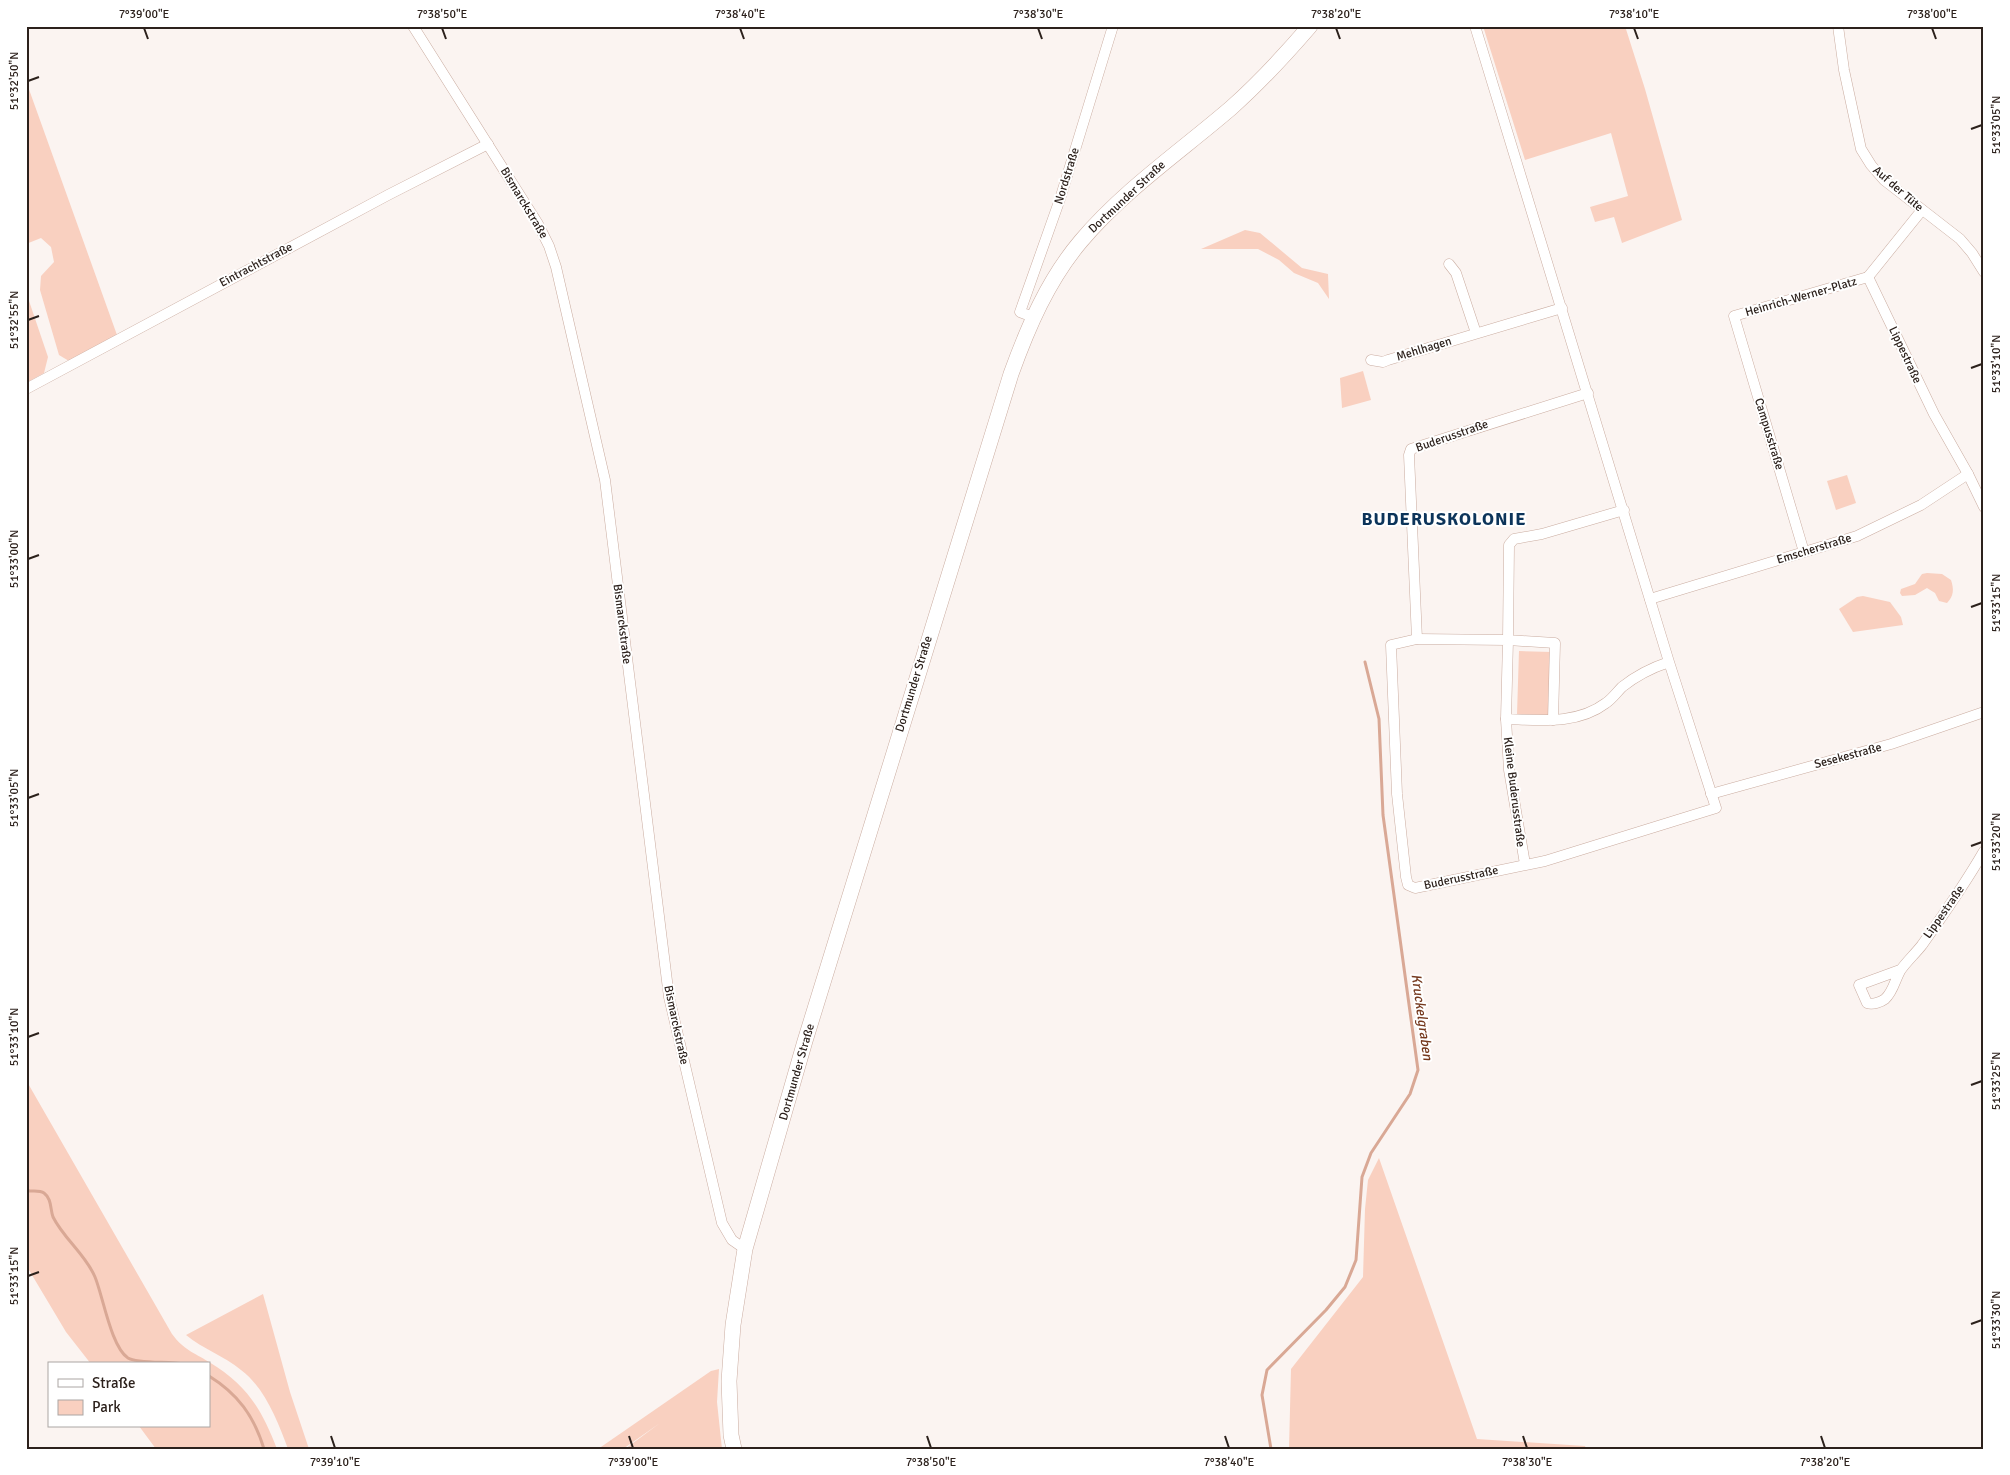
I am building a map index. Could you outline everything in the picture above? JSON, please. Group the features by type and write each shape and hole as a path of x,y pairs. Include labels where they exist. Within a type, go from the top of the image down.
{"main road":[{"name":"Dortmunder Straße","path":"734,1449 731,1435 729,1381 733,1325 745,1249 805,1041 946,582 1011,374 1033,317 1059,272 1081,241 1114,207 1232,107 1274,67 1310,26"}],"street":[{"name":"Bismarckstraße","path":"413,26 538,224 549,246 556,268 605,480 669,997 722,1223 732,1240 745,1249"},
{"name":"Nordstraße","path":"1033,317 1020,312 1060,199 1114,26"},
{"path":"1475,26 1711,794"},
{"name":"Auf der Tüte","path":"1838,26 1846,79 1861,149 1871,165 1884,180 1960,239 1984,272"},
{"name":"Eintrachtstraße","path":"26,388 388,195 488,144"},
{"path":"1868,277 1922,210"},
{"path":"1449,264 1456,273 1476,333"},
{"name":"Heinrich-Werner-Platz","path":"1734,316 1868,277"},
{"name":"Lippestraße","path":"1868,277 1934,414 1968,474 1984,507"},
{"name":"Mehlhagen","path":"1371,360 1383,362 1562,308"},
{"name":"Campusstraße","path":"1734,316 1804,552"},
{"name":"Buderusstraße","path":"1588,394 1411,449 1409,455 1417,639 1391,645 1397,794 1408,885 1415,888 1545,860 1716,808 1711,794"},
{"name":"Emscherstraße","path":"1650,600 1858,536 1921,505 1968,474"},
{"name":"Kleine Buderusstraße","path":"1525,864 1509,770 1506,719 1510,541 1542,534 1624,510"},
{"path":"1417,639 1508,640 1555,643 1553,720"},
{"name":"Kleine Buderusstraße","path":"1506,719 1553,720 1570,718 1597,709 1646,670 1669,662"},
{"name":"Sesekestraße","path":"1711,794 1891,744 1984,712"},
{"name":"Lippestraße","path":"1900,970 1911,959 1934,928 1968,879 1984,851"}],"green space":[{"path":"1483,26 1625,26 1682,220 1622,243 1614,217 1595,222 1590,207 1628,196 1611,133 1525,160"},
{"path":"26,81 117,335 69,361 59,355 40,290 41,276 54,262 51,247 41,238 26,244"},
{"path":"1245,230 1260,233 1302,268 1328,274 1329,299 1318,283 1294,273 1279,260 1258,249 1201,249"},
{"path":"26,292 48,357 44,373 26,383"},
{"path":"1363,371 1371,400 1342,408 1340,378"},
{"path":"1847,475 1856,503 1836,510 1827,481"},
{"path":"1922,574 1942,574 1951,580 1953,592 1947,603 1939,601 1935,593 1927,588 1915,595 1902,596 1900,593 1901,589 1915,584"},
{"path":"1863,596 1890,602 1901,617 1903,625 1853,632 1839,609 1857,597"},
{"path":"1519,651 1552,652 1550,715 1517,714"},
{"path":"26,1080 172,1334 185,1347 208,1362 89,1362 66,1332 26,1265"},
{"path":"1379,1158 1477,1439 1585,1446 1586,1449 1289,1449 1291,1369 1363,1277 1365,1209 1368,1180"},
{"path":"263,1294 290,1392 309,1449 288,1449 270,1406 250,1377 186,1335"},
{"path":"210,1363 233,1380 251,1399 265,1421 277,1449 156,1449 140,1428 210,1428"},
{"path":"719,1369 717,1402 722,1449 625,1449 660,1423 623,1449 598,1449 711,1371"}],"waterway":[{"name":"Kruckelgraben","path":"1271,1449 1262,1395 1267,1370 1326,1310 1345,1287 1356,1260 1362,1177 1371,1153 1410,1094 1418,1070 1383,815 1379,719 1365,662"},
{"path":"26,1188 29,1191 41,1191 47,1195 53,1217 91,1269 98,1285 112,1333 122,1352 128,1358 146,1362"},
{"path":"210,1377 237,1398 244,1407 255,1426 264,1449"}],"district":[{"name":"BUDERUSKOLONIE","path":"1444,519"}]}
